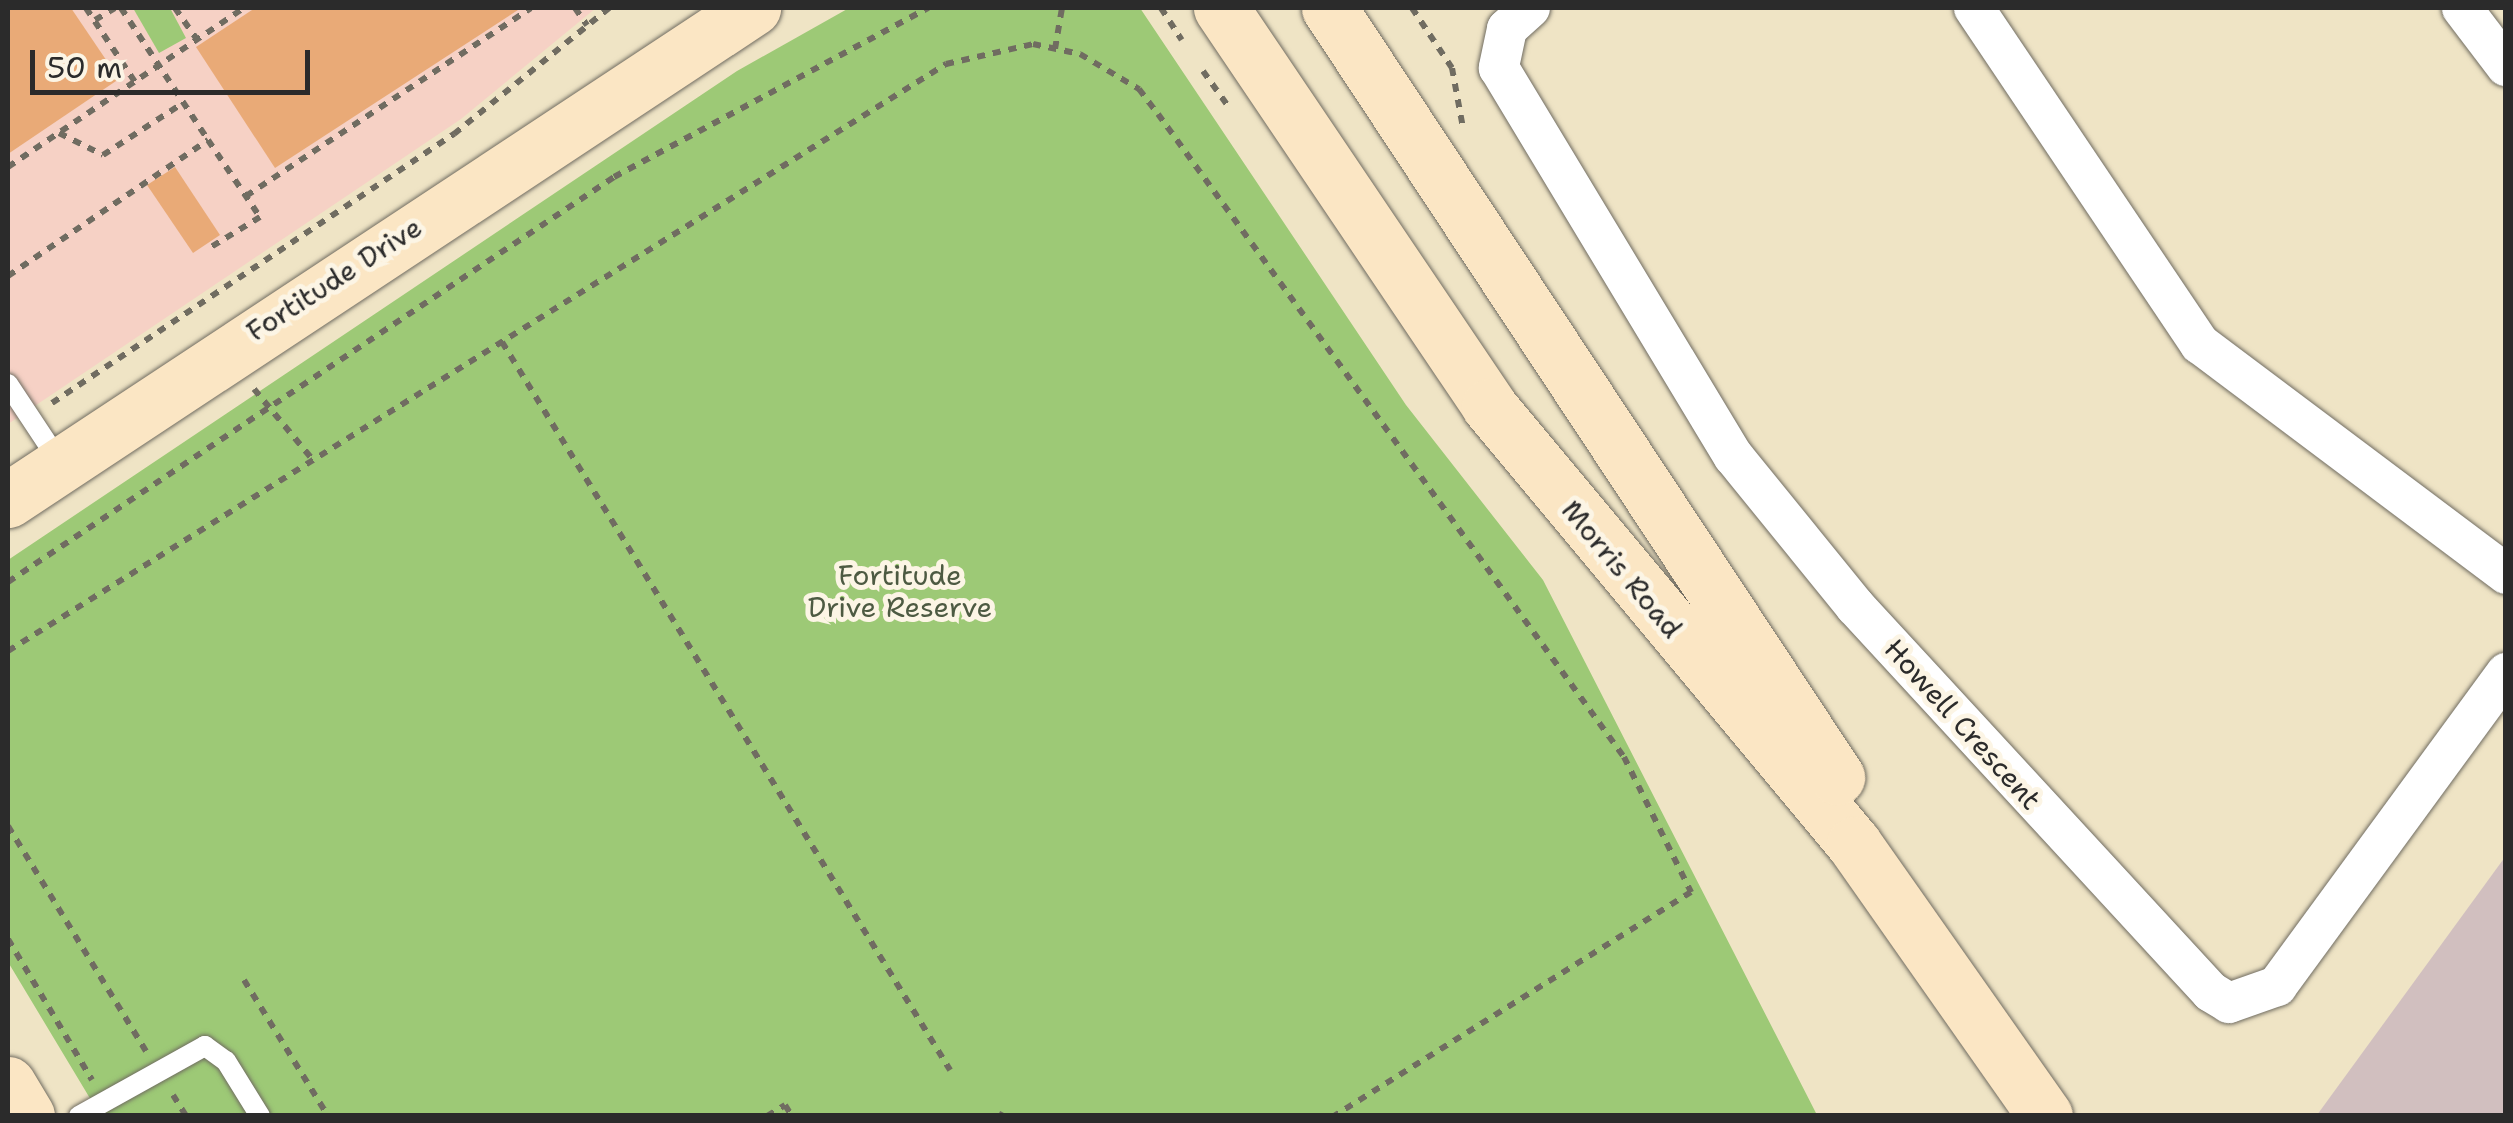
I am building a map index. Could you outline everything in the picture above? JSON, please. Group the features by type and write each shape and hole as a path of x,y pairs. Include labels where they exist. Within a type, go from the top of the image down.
{"street":[{"name":"Fortitude Drive","path":"663,63 732,8"},
{"name":"Fortitude Drive","path":"8,500 663,63 752,8"},
{"name":"Morris Road","path":"1221,8 1550,484 1854,844 2045,1116"},
{"name":"Morris Road","path":"1329,8 2062,1116"},
{"name":"Howell Crescent","path":"1530,8 1498,48 1509,88 1734,458 1855,606 2210,992 2230,1003 2277,986 2506,672"},
{"path":"1974,8 2200,344 2506,574"},
{"path":"2462,8 2506,66"},
{"path":"1550,484 1609,433"},
{"path":"8,1084 27,1116"}],"lane":[{"path":"8,384 60,463"},
{"path":"79,1116 156,1068 205,1046 226,1061 260,1116"}],"path":[{"path":"86,8 135,82"},
{"path":"94,20 118,8 260,218 211,247"},
{"path":"175,8 197,40"},
{"path":"8,167 244,8"},
{"path":"246,196 531,8"},
{"path":"575,8 587,25"},
{"path":"30,418 454,134 608,8"},
{"path":"8,582 614,177 928,8"},
{"path":"1055,48 1062,8"},
{"path":"8,651 946,64 982,50 1055,48 1115,72 1158,114 1624,757 1691,892 1334,1116"},
{"path":"59,133 103,155 183,102"},
{"path":"8,276 208,140"},
{"path":"502,342 950,1070"},
{"path":"8,826 186,1116"},
{"path":"8,938 104,1100"},
{"path":"244,980 328,1116"},
{"path":"767,1116 784,1104 792,1116"}],"shaded area":[{"path":"8,8 596,8 461,119 8,424"},
{"path":"2505,857 2505,1115 2317,1115"}],"green space":[{"path":"133,8 170,8 186,38 159,53"},
{"name":"Fortitude Drive Reserve","path":"849,8 1140,8 1406,405 1543,580 1817,1115 100,1115 8,962 8,560 737,71"}],"building":[{"path":"8,8 71,8 119,79 8,154"},
{"path":"255,8 521,8 275,168 196,47"},
{"path":"175,167 220,235 193,253 147,185"}]}
